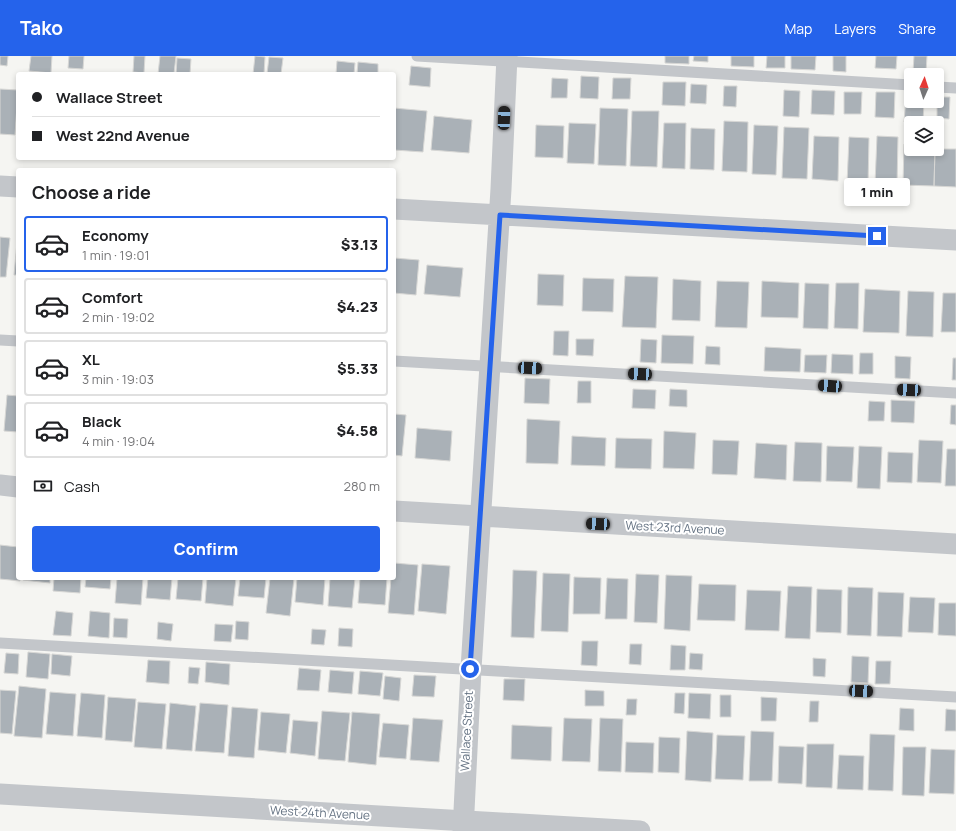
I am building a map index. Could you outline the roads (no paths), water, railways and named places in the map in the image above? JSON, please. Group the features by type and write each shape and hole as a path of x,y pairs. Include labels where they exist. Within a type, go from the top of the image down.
{"street":[{"name":"Wallace Street","path":"463,826 470,669 500,215 507,58"},
{"path":"0,186 16,187"},
{"path":"396,209 956,240"},
{"path":"0,485 16,487"},
{"name":"West 23rd Avenue","path":"396,511 956,544"},
{"name":"West 24th Avenue","path":"0,794 463,826 640,831"}],"lane":[{"path":"417,56 507,58 904,86"},
{"path":"944,87 956,88"},
{"path":"0,340 16,341"},
{"path":"396,360 956,393"},
{"path":"0,643 956,697"}]}
